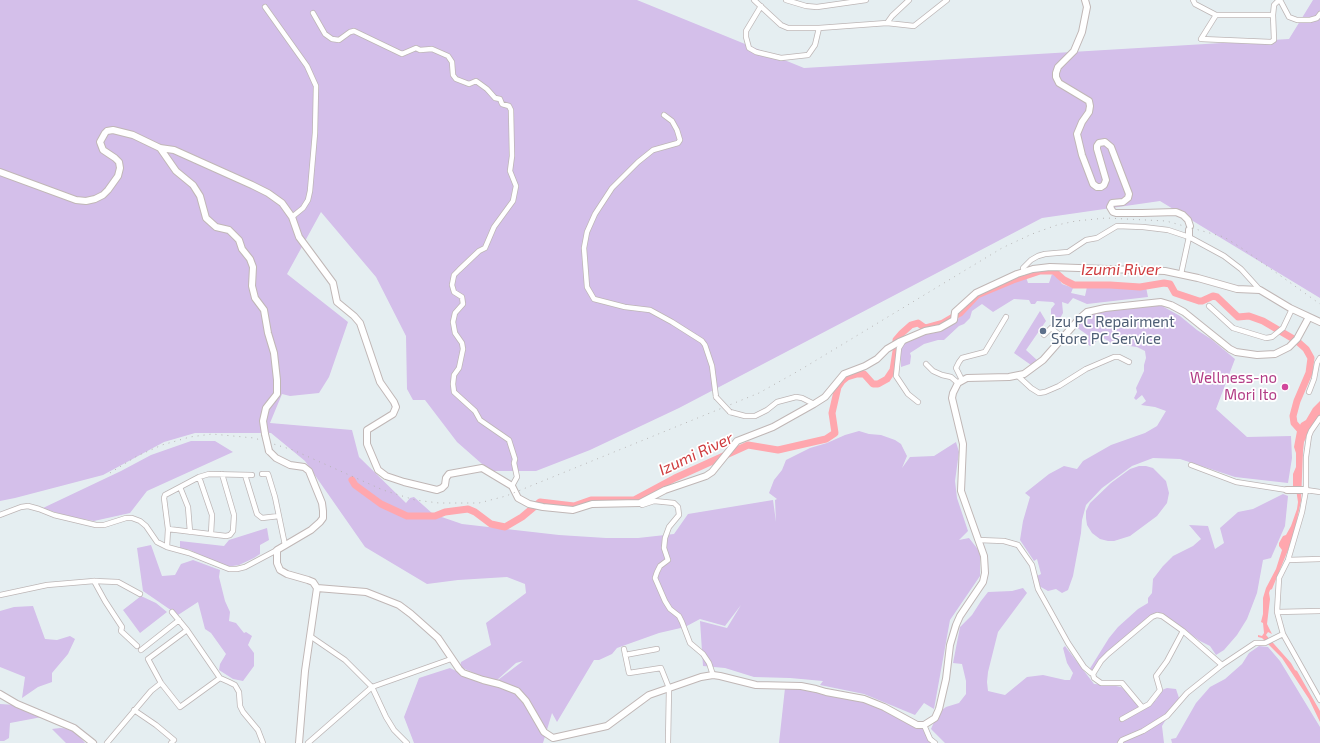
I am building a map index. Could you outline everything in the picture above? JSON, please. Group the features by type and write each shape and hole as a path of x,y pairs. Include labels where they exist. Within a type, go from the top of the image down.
{"street":[{"path":"754,0 781,24 788,28 819,28 887,23 914,26 947,0"},
{"path":"786,0 806,6 817,7 866,0"},
{"path":"887,23 892,16 909,0"},
{"path":"1085,0 1086,7 1082,32 1074,51 1058,68 1056,73 1059,83 1085,98 1090,106 1090,112 1082,122 1077,134 1082,155 1093,184 1097,187 1101,187 1104,185 1106,180 1097,146 1099,143 1105,142 1111,147 1129,194 1128,198 1122,202 1112,203 1110,207 1113,212 1176,212 1183,215 1188,220 1190,228 1189,237 1181,274"},
{"path":"1193,0 1195,4 1216,15 1273,15"},
{"path":"1216,15 1201,39 1271,42 1274,40 1274,5 1279,0 1288,17 1297,20 1310,20 1317,18 1320,14"},
{"path":"761,6 746,31 749,48 756,52 781,58 808,55 815,45 819,28"},
{"path":"265,7 307,66 316,86 315,133 310,191 308,200 303,208 292,217"},
{"path":"313,13 325,34 332,39 339,40 350,32 354,31 402,54 416,48 420,50 432,49 448,56 452,62 453,75 456,79 469,84 476,82 487,89 495,98 500,99 502,104 509,106 512,110 512,156 510,171 516,186 513,201 494,227 485,248 479,251 454,275 452,286 454,292 462,298 463,304 455,313 453,322 455,334 462,343 463,349 459,368 454,375 454,392 475,411 480,420 509,440 515,459 514,463 517,477 512,486"},
{"path":"664,115 672,120 680,140 678,143 653,150 638,162 612,188 594,214 584,248 587,287 594,299 625,307 650,310 702,341 705,345 712,366 716,397 730,412 745,416 755,416 767,410 777,402 796,397 802,398 814,404"},
{"path":"0,172 76,200 86,201 95,199 103,195 118,176 120,168 119,162 103,150 100,142 107,131 113,130 133,135 160,148 174,150 252,184 282,203 292,217 299,237 333,283 337,302 360,323 380,382 396,407 393,414 367,430 367,444 378,470 386,476 437,490 445,485 446,478 449,474 482,468 512,486 518,498 529,504 543,508 573,510 592,504 640,503 642,505 654,501 674,503 678,507 679,516 670,527 665,538 664,548 668,560 660,566 656,572 655,578 665,601 679,616 690,642 703,654 709,663 713,675"},
{"path":"0,515 28,506 54,515 96,525 104,525 126,518 132,518 140,521 146,526 158,542 167,547 189,553 229,569 245,567 277,550 311,530 323,518 324,511 322,503 309,471 304,467 290,465 276,458 269,451 263,421 266,408 276,394 277,380 274,352 268,333 264,310 255,298 252,286 253,267 250,259 242,249 239,240 229,230 216,227 206,218 200,196 193,185 176,171 160,148"},
{"path":"1024,272 1023,268 1031,260 1038,256 1068,252 1086,240 1098,238 1117,226 1157,228 1180,233 1229,260 1241,269 1260,290 1292,309 1320,322"},
{"path":"640,503 665,490 706,476 712,472 737,441 773,427 814,404 825,397 844,374 865,366 877,359 887,349 899,342 940,328 954,320 956,312 976,293 1024,272 1033,269 1050,267 1165,271 1237,289 1260,290"},
{"path":"317,588 366,592 399,605 438,638 456,667 463,673 517,691 526,701 544,732 554,741 607,726 649,695 701,677 713,675 756,685 801,686 864,699 884,706 916,725 924,725 935,718 939,709 946,679 950,645 956,625 960,616 983,582 986,573 984,556 961,491 963,444 952,398 953,393 960,382 974,377 1009,377 1024,374 1036,366 1080,318 1087,312 1093,310 1161,302 1171,305 1184,312 1230,349 1236,352 1257,355 1282,351 1295,341 1309,317"},
{"path":"1210,306 1233,328 1266,338 1278,334 1283,328 1292,309"},
{"path":"960,382 956,368 959,362 962,358 985,352 1006,317"},
{"path":"1061,322 1074,326"},
{"path":"1044,335 1050,328 1063,338"},
{"path":"899,342 896,376 908,394 918,402"},
{"path":"1018,376 1039,393 1059,386 1086,369 1114,357 1119,357 1129,362"},
{"path":"1309,392 1314,379 1317,363 1320,358"},
{"path":"926,364 933,372 951,377 960,382"},
{"path":"1320,418 1311,430 1309,436 1306,457 1306,490 1302,512 1288,560 1279,578 1277,612 1281,636 1320,700"},
{"path":"1192,465 1236,482 1286,490 1320,492"},
{"path":"167,547 168,529 167,515 164,508 165,495 199,477 209,474 252,474"},
{"path":"168,529 226,536 233,531 233,510 222,474"},
{"path":"262,474 268,474 285,545"},
{"path":"245,475 257,514 262,518 279,516"},
{"path":"199,477 212,515 211,534"},
{"path":"180,487 188,507 190,532"},
{"path":"978,540 1004,541 1018,545 1032,565 1038,589 1068,643 1084,667 1091,673"},
{"path":"277,550 277,563 280,570 287,574 313,582 317,588 303,685 299,743"},
{"path":"1288,560 1320,559"},
{"path":"94,581 105,602 122,627 121,631 137,646"},
{"path":"0,595 47,585 94,581 118,582 140,594"},
{"path":"1277,612 1320,611"},
{"path":"172,612 220,678 235,685 239,692 240,706 258,730 264,743"},
{"path":"1142,707 1122,683 1097,682 1094,678 1093,671 1108,654 1152,617 1157,615 1162,616 1183,631 1222,665"},
{"path":"141,650 179,620"},
{"path":"186,630 148,659 161,683 180,706 220,678"},
{"path":"1122,719 1149,704 1160,690 1156,676 1167,661 1183,631"},
{"path":"310,636 345,660 372,687 386,717 394,730 407,743"},
{"path":"1120,743 1122,740 1143,731 1167,716 1187,693 1222,665 1255,643 1265,643 1281,636"},
{"path":"624,649 629,673 661,668 669,688 668,743"},
{"path":"625,655 657,649"},
{"path":"308,743 372,687 451,660"},
{"path":"107,743 151,690 161,683"},
{"path":"0,694 16,704 74,728 93,743"},
{"path":"134,710 174,740 171,743"},
{"path":"924,725 930,740 935,743"}],"shaded area":[{"path":"0,0 637,0 804,68 1289,39 1313,0 1320,0 1320,298 1160,201 1042,218 679,408 590,450 536,471 490,471 457,442 425,400 413,400 407,389 406,336 376,277 321,212 287,274 348,322 329,377 319,393 290,396 282,394 270,423 352,430 359,457 406,503 410,498 414,497 433,514 462,524 559,535 606,538 638,538 674,534 688,514 773,500 776,522 775,500 777,499 769,493 774,480 782,470 786,460 810,448 859,431 881,435 901,444 907,456 902,468 910,457 934,456 956,442 959,452 955,481 957,498 968,531 959,540 969,538 980,552 980,576 950,620 934,709 924,703 915,715 864,694 820,685 823,681 754,677 725,668 703,666 700,621 727,628 741,605 725,626 700,619 685,627 659,633 617,648 612,654 599,660 594,660 557,722 552,713 543,743 414,743 404,717 419,678 450,668 475,680 494,683 523,661 516,663 497,680 481,676 460,667 461,662 491,645 486,623 526,593 525,584 507,577 458,580 427,584 365,547 305,461 271,433 195,433 164,442 103,475 0,501"},
{"path":"1052,274 1058,277 1062,284 1073,288 1071,293 1085,296 1087,287 1139,289 1146,287 1148,297 1087,304 1073,298 1068,304 1062,302 1063,313 1058,322 1054,322 1051,318 1051,309 1055,304 1053,302 1037,301 1035,304 1031,304 1029,300 1014,299 993,312 982,304 972,311 970,318 964,324 959,326 944,340 924,344 910,353 910,364 901,367 901,348 908,339 953,323 977,297 1026,277 1028,283 1049,283"},
{"path":"1162,306 1180,316 1235,359 1216,409 1247,437 1291,436 1292,458 1288,483 1235,477 1180,459 1153,458 1132,466 1102,488 1086,505 1082,520 1073,576 1068,590 1062,593 1056,589 1048,591 1039,586 1037,576 1041,574 1037,559 1034,561 1020,540 1023,521 1030,497 1025,493 1049,474 1064,466 1077,469 1083,461 1111,445 1145,433 1157,426 1166,411 1155,407 1141,405 1146,401 1142,395 1136,400 1134,398 1137,392 1136,388 1144,371 1146,358 1145,351 1137,347 1122,345 1121,343 1115,343 1114,345 1102,337 1090,346 1084,341 1089,336 1076,327 1088,316 1094,313 1105,310"},
{"path":"1040,311 1046,321 1026,350 1038,361 1031,365 1014,353"},
{"path":"1320,401 1320,415 1313,424 1304,442 1301,501 1293,538 1269,593 1270,599 1267,624 1272,634 1268,632 1266,635 1297,671 1320,711 1320,722 1309,699 1282,658 1262,638 1258,637 1258,635 1262,636 1264,633 1263,623 1261,622 1263,614 1263,598 1266,588 1276,569 1282,550 1279,543 1291,526 1297,509 1298,502 1296,489 1293,486 1293,474 1296,467 1296,453 1294,447 1297,431 1301,423 1306,420 1313,408"},
{"path":"191,441 215,441 233,452 147,491 130,513 94,521 66,516 43,508 151,455"},
{"path":"1139,466 1153,468 1166,481 1169,493 1167,503 1157,516 1130,536 1114,541 1100,539 1092,533 1087,525 1086,511 1090,503 1111,483 1130,469"},
{"path":"1283,494 1288,496 1285,526 1271,558 1263,560 1257,593 1247,619 1237,635 1224,650 1216,655 1210,646 1200,641 1163,615 1157,613 1100,660 1092,671 1089,670 1109,638 1118,627 1138,609 1148,603 1148,598 1152,593 1153,579 1163,566 1173,556 1193,546 1201,539 1189,525 1208,526 1215,549 1224,543 1220,528 1238,512 1253,509"},
{"path":"267,528 269,540 260,545 260,554 239,565 226,567 190,550 180,548 180,541 224,546 229,540"},
{"path":"151,545 162,576 175,575 181,564 193,560 220,570 219,577 225,601 230,612 229,621 236,623 244,633 246,632 252,636 248,645 254,653 254,666 243,681 233,679 219,670 220,664 226,654 211,633 205,629 198,602 178,615 143,591 137,548"},
{"path":"1023,588 1027,593 998,632 988,672 988,691 1005,695 1027,677 1043,675 1070,680 1073,673 1067,663 1063,648 1065,646 1094,684 1121,687 1129,694 1138,706 1147,706 1156,700 1162,690 1167,688 1176,689 1179,698 1162,726 1164,743 945,743 931,729 938,713 946,707 959,703 966,694 966,681 962,664 953,663 960,627 972,615 988,592 1012,591"},
{"path":"141,596 156,603 167,612 140,633 123,610"},
{"path":"33,606 45,639 57,640 70,636 75,639 68,654 52,673 52,682 38,687 22,698 25,677 0,667 0,611 14,607"},
{"path":"1259,646 1268,647 1280,661 1320,727 1320,743 1172,743 1171,739 1176,738 1196,703 1210,687 1225,679 1242,664 1249,653"},
{"path":"794,684 826,695 870,703 921,726 938,743 779,743 785,688"},
{"path":"0,704 16,705 42,717 10,723 9,738 4,741 0,741"},
{"path":"52,729 73,729 85,743 66,743"}],"waterway":[{"name":"Izumi River","path":"352,480 355,485 381,504 407,516 435,516 445,512 468,509 475,512 491,524 505,527 522,517 540,502 574,506 591,500 634,500 675,478 748,445 778,450 826,439 835,433 832,413 838,387 842,381 847,377 857,374 864,374 873,384 878,384 887,379 893,370 896,340 911,325 918,323 925,328 943,323 960,313 977,295 1013,280 1040,271 1054,271 1064,280 1074,285 1140,287 1164,283 1170,284 1175,293 1199,301 1213,296 1217,297 1238,317 1249,316 1263,321 1297,341 1306,349 1311,358 1309,373 1297,401 1293,416 1294,423 1302,432"}],"railway":[{"path":"110,473 137,456 162,445 190,437 212,434 254,438 293,450 383,490 415,500 439,503 479,503 506,496 759,393 800,370 1002,248 1032,234 1057,225 1076,221 1106,218 1166,221 1224,237 1320,304"}],"place":[{"name":"Izu PC Repairment Store PC Service","path":"1043,331"},
{"name":"Wellness-no Mori Ito","path":"1285,387"}]}
